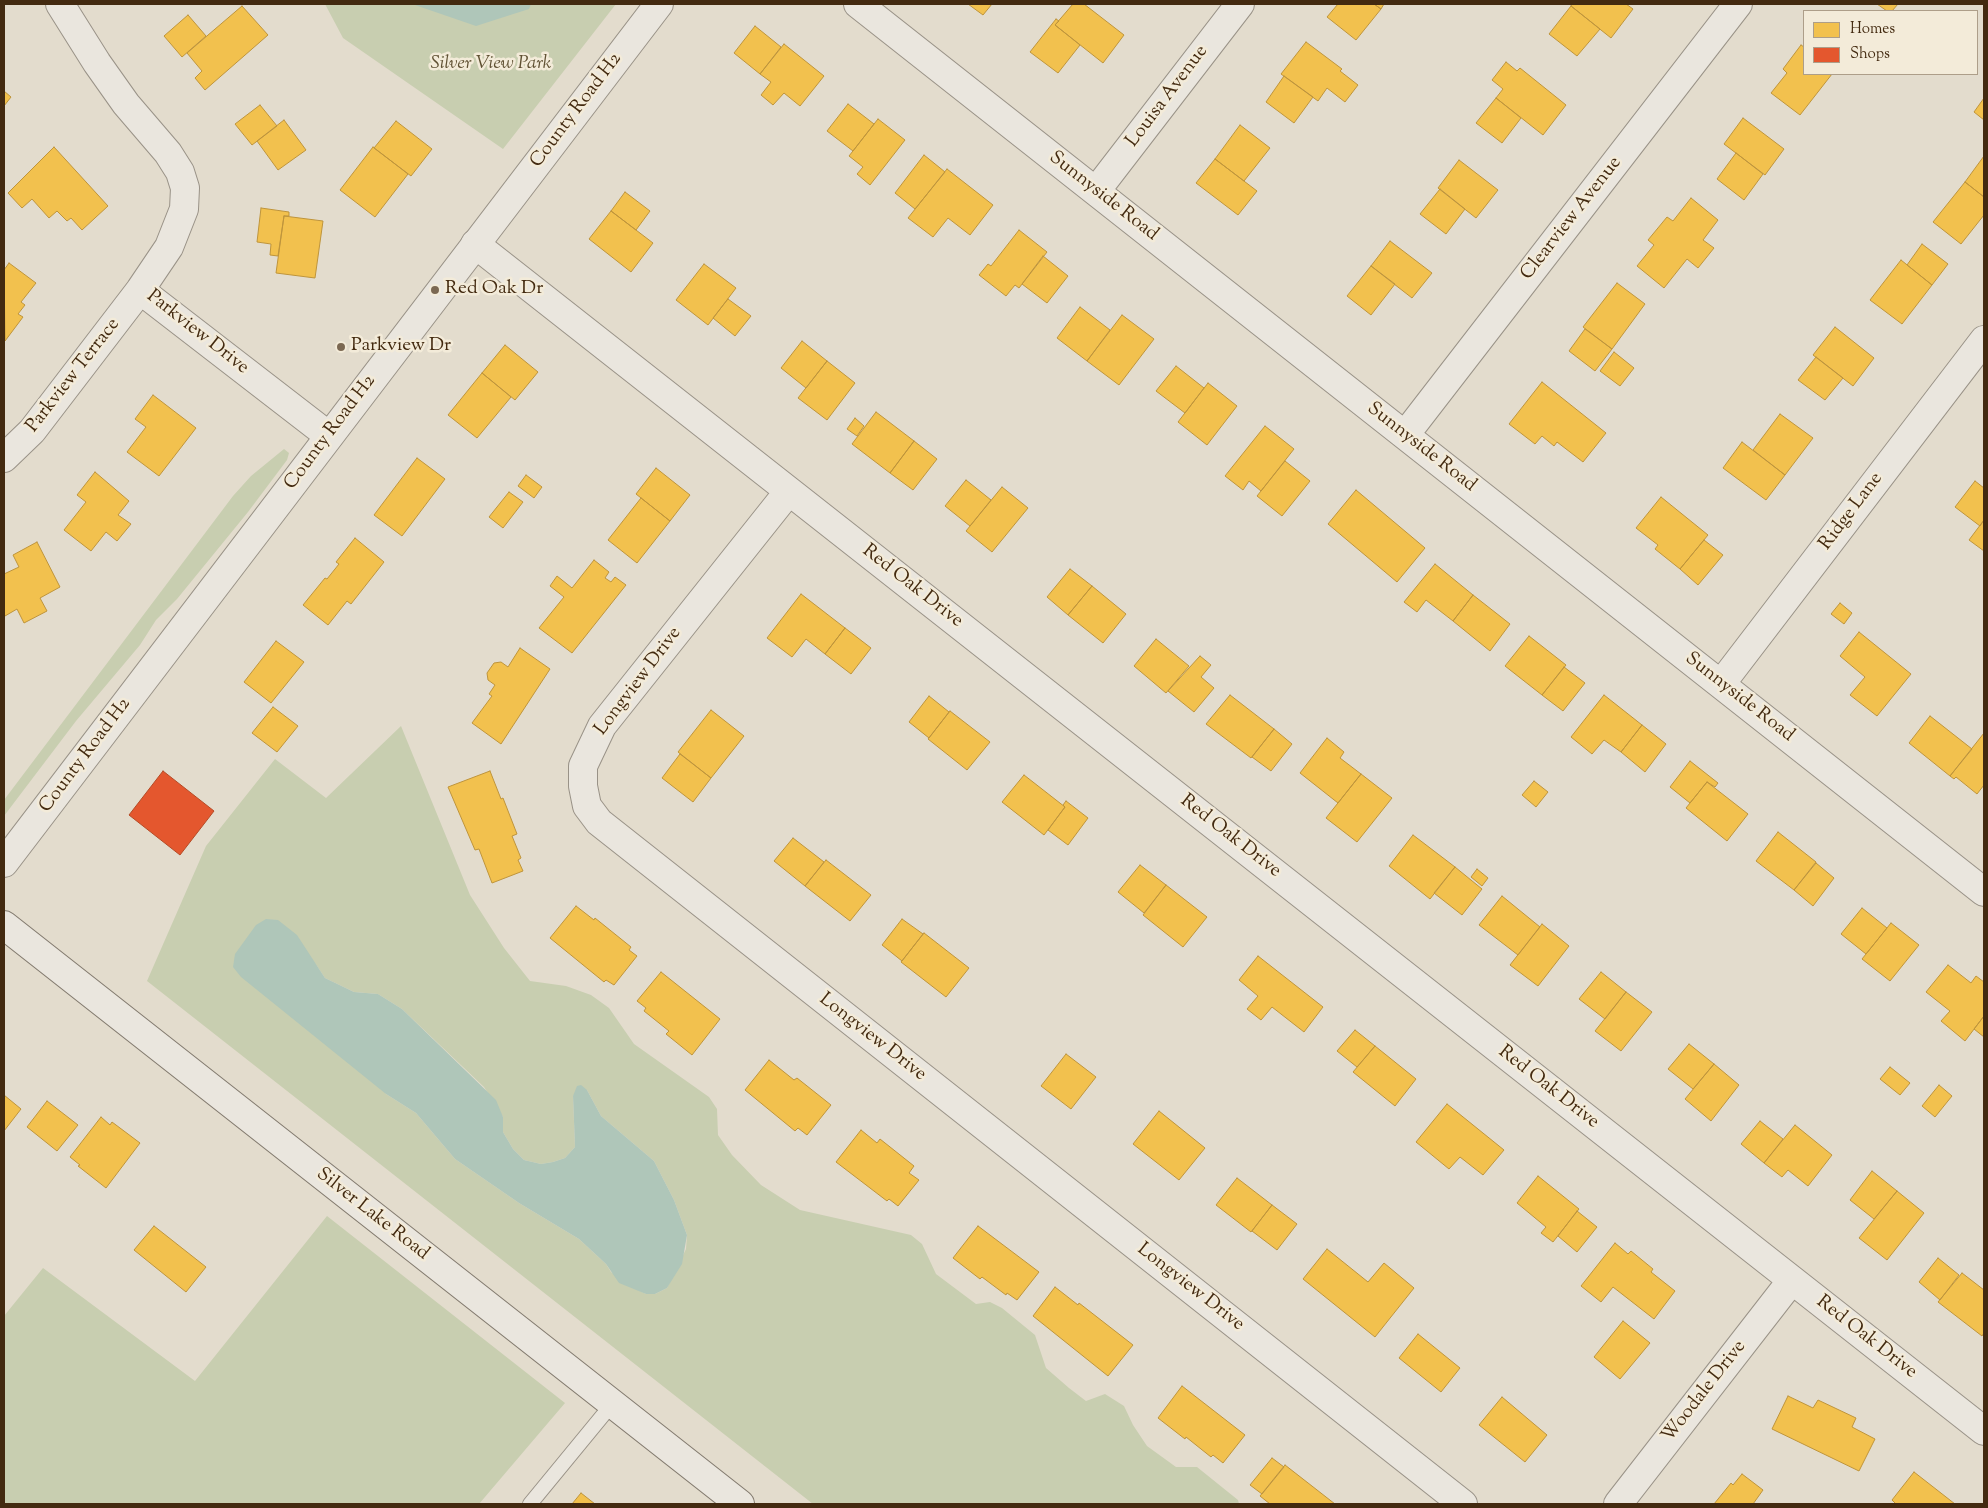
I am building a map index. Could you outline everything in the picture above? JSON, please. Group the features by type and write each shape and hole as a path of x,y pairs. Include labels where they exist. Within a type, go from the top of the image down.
{"street":[{"name":"Parkview Drive","path":"60,4 97,64 126,104 168,153 180,172 185,188 184,209 172,241 140,290 329,436"},
{"name":"County Road H2","path":"4,863 659,4"},
{"name":"Sunnyside Road","path":"858,4 1984,892"},
{"name":"Louisa Avenue","path":"1096,191 1240,4"},
{"name":"Clearview Avenue","path":"1405,435 1738,4"},
{"name":"Red Oak Drive","path":"475,244 1984,1431"},
{"name":"Parkview Terrace","path":"4,458 32,431 140,290"},
{"name":"Ridge Lane","path":"1721,684 1980,354"},
{"name":"Longview Drive","path":"789,491 602,726 583,766 583,786 587,806 598,822 1464,1504"},
{"name":"Silver Lake Road","path":"4,925 740,1504"},
{"name":"Woodale Drive","path":"1618,1504 1792,1280"}],"lane":[{"path":"530,1504 613,1404"}],"green space":[{"name":"Silver View Park","path":"325,4 616,4 503,149 343,38"},
{"path":"284,449 289,453 287,460 248,512 177,599 156,620 140,645 76,721 4,816 4,800 233,496 251,476"},
{"path":"401,726 470,895 504,948 530,981 566,986 591,995 609,1008 634,1044 709,1097 717,1109 718,1135 732,1155 761,1185 800,1210 911,1235 922,1244 936,1274 976,1304 990,1302 1002,1308 1035,1335 1046,1368 1069,1388 1086,1401 1105,1394 1124,1406 1133,1425 1147,1446 1176,1467 1197,1467 1238,1500 1239,1504 813,1504 147,981 206,846 275,759 326,798","holes":["315,963 325,978 354,992 378,994 402,1009 484,1087 503,1117 503,1132 513,1149 524,1160 541,1164 553,1162 565,1158 575,1147 573,1096 587,1090 601,1116 654,1161 674,1200 687,1235 686,1249 667,1288 655,1294 646,1294 636,1289 611,1272 606,1264 579,1239 519,1203 455,1159 416,1113 386,1094"]},
{"path":"327,1216 565,1403 479,1504 4,1504 4,1316 43,1268 195,1381"}],"shaded area":[{"path":"412,4 531,4 529,9 476,26"},
{"path":"266,919 278,920 297,935 325,978 354,992 378,994 402,1009 496,1100 503,1117 503,1132 513,1149 524,1160 541,1164 553,1162 565,1158 575,1147 573,1096 577,1086 581,1085 587,1090 601,1116 654,1161 674,1200 687,1235 682,1264 667,1288 655,1294 646,1294 619,1283 606,1264 579,1239 519,1203 455,1159 416,1113 386,1094 241,977 233,967 235,954 256,925"}],"building: Homes":[{"path":"968,4 992,4 983,15"},
{"path":"1073,4 1084,4 1124,35 1103,63 1055,25"},
{"path":"1338,4 1374,4 1381,9 1356,40 1327,17"},
{"path":"1374,4 1384,4 1381,9"},
{"path":"1572,4 1626,4 1633,9 1611,38 1571,6"},
{"path":"1877,4 1898,4 1893,10 1886,10"},
{"path":"242,6 268,35 205,90 195,78 202,71 187,53"},
{"path":"1571,6 1600,29 1577,56 1549,34"},
{"path":"188,15 206,36 182,57 164,36"},
{"path":"1056,19 1059,21 1055,25 1080,45 1058,73 1030,52"},
{"path":"755,26 781,47 760,74 734,53"},
{"path":"1306,42 1342,69 1340,71 1358,85 1345,102 1327,88 1318,101 1281,74"},
{"path":"784,44 824,76 800,106 784,93 773,105 761,95 771,82 760,74"},
{"path":"1801,45 1803,46 1803,75 1831,75 1800,115 1771,93 1787,73 1783,69"},
{"path":"1506,62 1517,71 1520,68 1566,105 1543,135 1496,98 1503,89 1492,80"},
{"path":"1284,76 1313,97 1294,123 1266,102"},
{"path":"4,91 11,97 4,106"},
{"path":"1496,98 1521,118 1502,143 1476,123"},
{"path":"1984,98 1984,120 1974,112"},
{"path":"848,104 874,124 853,151 827,131"},
{"path":"260,105 277,126 252,145 235,124"},
{"path":"1743,118 1784,149 1765,175 1724,144"},
{"path":"878,119 905,140 870,185 857,174 863,167 849,156"},
{"path":"284,120 306,150 278,170 257,141"},
{"path":"396,121 432,149 411,176 374,148"},
{"path":"1240,125 1270,148 1244,181 1215,159"},
{"path":"54,147 108,206 82,230 71,218 67,221 57,211 49,218 32,199 22,208 8,193"},
{"path":"373,147 408,174 375,217 340,190"},
{"path":"1736,153 1763,174 1744,200 1717,179"},
{"path":"924,155 945,172 915,209 895,193"},
{"path":"1984,156 1984,197 1965,182"},
{"path":"1215,159 1257,191 1238,215 1196,183"},
{"path":"1459,160 1498,190 1476,218 1438,188"},
{"path":"947,169 993,205 970,235 948,218 933,237 908,218"},
{"path":"1965,182 1984,197 1984,215 1961,244 1933,222"},
{"path":"1440,189 1465,209 1446,234 1420,214"},
{"path":"625,192 650,211 636,230 611,211"},
{"path":"1691,198 1718,220 1703,240 1714,248 1698,268 1687,259 1664,288 1637,266 1654,245 1648,240 1667,217 1673,221"},
{"path":"261,208 289,212 289,216 284,216 278,256 270,255 271,244 257,242"},
{"path":"611,211 653,243 631,272 589,239"},
{"path":"284,216 323,221 315,278 276,273"},
{"path":"1019,230 1047,252 1019,288 1015,285 1006,296 979,275 988,264 991,266"},
{"path":"1390,241 1432,273 1412,298 1371,266"},
{"path":"1922,244 1948,264 1932,285 1907,265"},
{"path":"1043,256 1068,276 1047,303 1022,284"},
{"path":"1901,260 1932,285 1902,324 1870,300"},
{"path":"9,263 36,283 21,302 25,305 18,314 23,317 5,341 4,270"},
{"path":"704,264 736,288 708,325 676,300"},
{"path":"1371,266 1395,284 1371,315 1347,296"},
{"path":"1617,283 1645,304 1612,349 1583,327"},
{"path":"728,299 751,316 735,336 713,318"},
{"path":"1080,307 1110,330 1087,361 1057,338"},
{"path":"1122,315 1154,339 1119,385 1087,361"},
{"path":"1835,327 1874,358 1853,386 1813,355"},
{"path":"1585,329 1612,349 1595,371 1569,351"},
{"path":"802,341 827,361 806,388 781,368"},
{"path":"505,345 538,372 515,400 482,373"},
{"path":"1614,352 1634,368 1620,386 1600,371"},
{"path":"1816,357 1843,378 1825,400 1798,380"},
{"path":"827,361 855,383 827,420 798,398"},
{"path":"1176,366 1204,388 1185,413 1156,391"},
{"path":"482,373 511,397 477,438 448,415"},
{"path":"1542,382 1606,433 1583,462 1557,442 1554,446 1542,436 1535,444 1509,424"},
{"path":"1208,383 1237,406 1207,445 1178,422"},
{"path":"153,395 196,428 159,476 127,452 146,427 135,419"},
{"path":"876,412 914,441 890,473 852,444"},
{"path":"1780,414 1813,438 1785,475 1753,450"},
{"path":"855,418 864,426 857,436 847,429"},
{"path":"1265,426 1294,449 1261,491 1249,481 1243,490 1225,476"},
{"path":"914,441 937,459 913,490 890,473"},
{"path":"1742,442 1785,475 1766,500 1723,468"},
{"path":"417,458 445,479 402,536 374,515"},
{"path":"1285,461 1310,481 1282,516 1257,496"},
{"path":"656,468 690,495 670,521 636,494"},
{"path":"95,472 129,501 118,515 131,524 117,541 106,532 91,551 64,530 86,502 77,495"},
{"path":"526,475 542,487 534,498 518,486"},
{"path":"966,480 991,500 970,526 945,506"},
{"path":"1975,481 1984,488 1984,520 1980,526 1955,507"},
{"path":"1002,487 1028,508 992,552 966,531"},
{"path":"1356,490 1425,548 1397,582 1328,524"},
{"path":"509,492 523,502 503,528 489,517"},
{"path":"1661,497 1708,535 1680,569 1655,549 1658,545 1636,528"},
{"path":"641,498 670,521 637,563 608,540"},
{"path":"1984,520 1984,551 1969,540"},
{"path":"355,538 384,562 351,604 347,601 328,625 303,605 339,564 336,562"},
{"path":"1704,540 1723,555 1698,585 1680,569"},
{"path":"37,542 60,587 40,598 47,611 24,623 17,609 5,616 4,614 4,574 19,567 13,555"},
{"path":"594,560 609,572 605,578 611,582 615,577 626,585 572,653 539,628 564,597 550,586 557,576 572,588"},
{"path":"1435,564 1473,595 1453,621 1426,600 1417,612 1404,602"},
{"path":"1070,569 1092,586 1068,615 1047,597"},
{"path":"1092,586 1126,614 1103,643 1068,615"},
{"path":"801,594 845,628 825,654 806,639 792,657 767,638"},
{"path":"1473,595 1510,624 1490,651 1453,621"},
{"path":"1840,603 1852,613 1844,624 1831,614"},
{"path":"845,628 871,648 851,674 825,654"},
{"path":"1859,632 1911,674 1877,716 1850,695 1865,677 1840,656"},
{"path":"1529,636 1566,665 1542,695 1505,666"},
{"path":"1156,639 1189,666 1166,693 1134,666"},
{"path":"276,641 304,662 271,703 244,682"},
{"path":"520,648 550,669 501,744 472,723 492,696 489,694 495,685 488,680 487,673 494,663 501,662 508,667"},
{"path":"1200,656 1211,665 1201,677 1214,688 1194,712 1168,691"},
{"path":"1564,667 1585,683 1563,711 1542,695"},
{"path":"1230,695 1274,729 1251,758 1206,724"},
{"path":"1604,695 1642,725 1621,752 1604,740 1592,754 1571,737"},
{"path":"929,696 949,712 929,738 909,722"},
{"path":"273,707 298,726 277,752 252,733"},
{"path":"711,710 744,736 711,778 678,752"},
{"path":"950,711 990,742 967,770 928,739"},
{"path":"1930,716 1972,749 1950,776 1909,743"},
{"path":"1642,725 1666,744 1645,772 1621,752"},
{"path":"1274,729 1292,744 1271,771 1252,757"},
{"path":"1984,733 1984,785 1977,794 1956,777 1954,779 1950,776"},
{"path":"1327,738 1344,752 1340,758 1361,774 1338,803 1300,773"},
{"path":"680,754 711,778 693,802 662,778"},
{"path":"1690,761 1718,783 1715,787 1707,782 1690,803 1670,787"},
{"path":"490,771 517,834 512,836 521,858 518,860 523,871 492,883 479,849 475,850 448,787"},
{"path":"1361,774 1392,798 1357,842 1326,818"},
{"path":"1024,775 1065,807 1044,835 1002,802"},
{"path":"1534,781 1548,792 1536,807 1522,795"},
{"path":"1707,782 1748,814 1727,841 1686,808"},
{"path":"1066,801 1088,818 1068,845 1048,830 1065,807 1063,805"},
{"path":"1778,832 1816,862 1794,890 1756,861"},
{"path":"1413,835 1455,867 1430,899 1389,866"},
{"path":"793,838 824,862 805,886 774,861"},
{"path":"826,860 871,895 850,921 805,886"},
{"path":"1816,863 1834,878 1813,906 1794,890"},
{"path":"1140,865 1166,885 1144,913 1118,892"},
{"path":"1455,867 1482,889 1462,915 1434,893"},
{"path":"1477,869 1488,878 1482,886 1471,877"},
{"path":"1166,885 1207,917 1183,947 1143,915"},
{"path":"1502,896 1540,927 1518,955 1479,925"},
{"path":"576,906 594,920 595,918 631,947 629,950 637,956 614,985 606,980 604,982 550,938"},
{"path":"1862,908 1887,928 1866,954 1841,934"},
{"path":"902,919 923,934 902,961 882,945"},
{"path":"1891,923 1919,945 1890,981 1862,959"},
{"path":"1542,924 1569,946 1538,986 1510,965"},
{"path":"924,933 969,968 946,997 901,962"},
{"path":"1258,956 1323,1007 1304,1032 1272,1007 1261,1020 1247,1009 1258,996 1239,980"},
{"path":"1948,965 1971,983 1976,976 1984,982 1984,1016 1965,1041 1941,1021 1950,1011 1926,992"},
{"path":"661,972 720,1019 692,1055 666,1034 669,1031 644,1011 646,1008 637,1001"},
{"path":"1601,972 1626,992 1605,1019 1579,999"},
{"path":"1626,992 1652,1012 1621,1051 1595,1031"},
{"path":"1984,1016 1984,1037 1974,1029"},
{"path":"1355,1030 1375,1046 1357,1067 1337,1051"},
{"path":"1689,1044 1714,1064 1693,1089 1668,1069"},
{"path":"1375,1046 1416,1079 1395,1106 1353,1072"},
{"path":"1066,1054 1096,1077 1071,1109 1041,1086"},
{"path":"769,1060 794,1080 797,1078 831,1105 807,1135 798,1128 795,1131 745,1090"},
{"path":"1714,1064 1739,1085 1711,1121 1685,1099"},
{"path":"1890,1067 1910,1083 1900,1095 1880,1079"},
{"path":"1939,1085 1952,1096 1935,1117 1922,1106"},
{"path":"4,1095 21,1109 4,1131"},
{"path":"47,1101 78,1125 57,1151 27,1127"},
{"path":"1447,1104 1504,1150 1483,1175 1460,1157 1449,1169 1416,1142"},
{"path":"1159,1111 1205,1148 1179,1180 1133,1144"},
{"path":"101,1117 110,1125 112,1122 140,1143 106,1188 78,1166 80,1165 70,1157"},
{"path":"1760,1121 1783,1139 1764,1163 1741,1144"},
{"path":"1795,1125 1832,1155 1808,1186 1788,1170 1782,1177 1764,1163"},
{"path":"861,1130 877,1143 880,1139 914,1166 909,1173 919,1180 898,1206 889,1199 887,1201 836,1162"},
{"path":"1872,1171 1897,1191 1874,1219 1850,1200"},
{"path":"1538,1176 1579,1209 1553,1242 1541,1233 1546,1227 1517,1203"},
{"path":"1237,1178 1272,1205 1251,1232 1216,1205"},
{"path":"1897,1191 1924,1213 1887,1260 1859,1238"},
{"path":"1272,1205 1297,1224 1277,1250 1252,1231"},
{"path":"1577,1211 1597,1227 1577,1252 1558,1236"},
{"path":"154,1226 206,1267 186,1292 134,1250"},
{"path":"978,1226 1039,1272 1017,1300 1007,1293 1006,1295 982,1277 980,1279 953,1258"},
{"path":"1615,1243 1628,1254 1631,1251 1653,1269 1651,1272 1675,1291 1654,1319 1613,1287 1601,1302 1581,1286"},
{"path":"1327,1249 1368,1282 1384,1263 1414,1288 1375,1337 1303,1279"},
{"path":"1938,1258 1959,1275 1940,1300 1919,1282"},
{"path":"1962,1273 1984,1290 1984,1333 1982,1336 1938,1302"},
{"path":"1055,1287 1133,1345 1108,1376 1033,1316"},
{"path":"1623,1321 1650,1343 1620,1379 1594,1357"},
{"path":"1418,1334 1460,1368 1441,1392 1399,1358"},
{"path":"1182,1386 1245,1435 1223,1463 1213,1455 1211,1457 1186,1437 1185,1439 1158,1418"},
{"path":"1788,1396 1813,1408 1818,1400 1856,1418 1852,1427 1875,1439 1859,1471 1772,1429"},
{"path":"1502,1397 1547,1435 1525,1462 1479,1425"},
{"path":"1272,1458 1284,1467 1262,1494 1250,1485"},
{"path":"1285,1465 1335,1504 1270,1504 1260,1496"},
{"path":"1914,1472 1955,1504 1896,1504 1892,1500"},
{"path":"1742,1474 1763,1490 1753,1504 1714,1504 1731,1483 1733,1485"},
{"path":"581,1493 595,1504 572,1504"}],"building: Shops":[{"path":"163,771 214,811 180,855 129,815"}],"place":[{"name":"Red Oak Dr","path":"435,290"},
{"name":"Parkview Dr","path":"341,347"}]}
